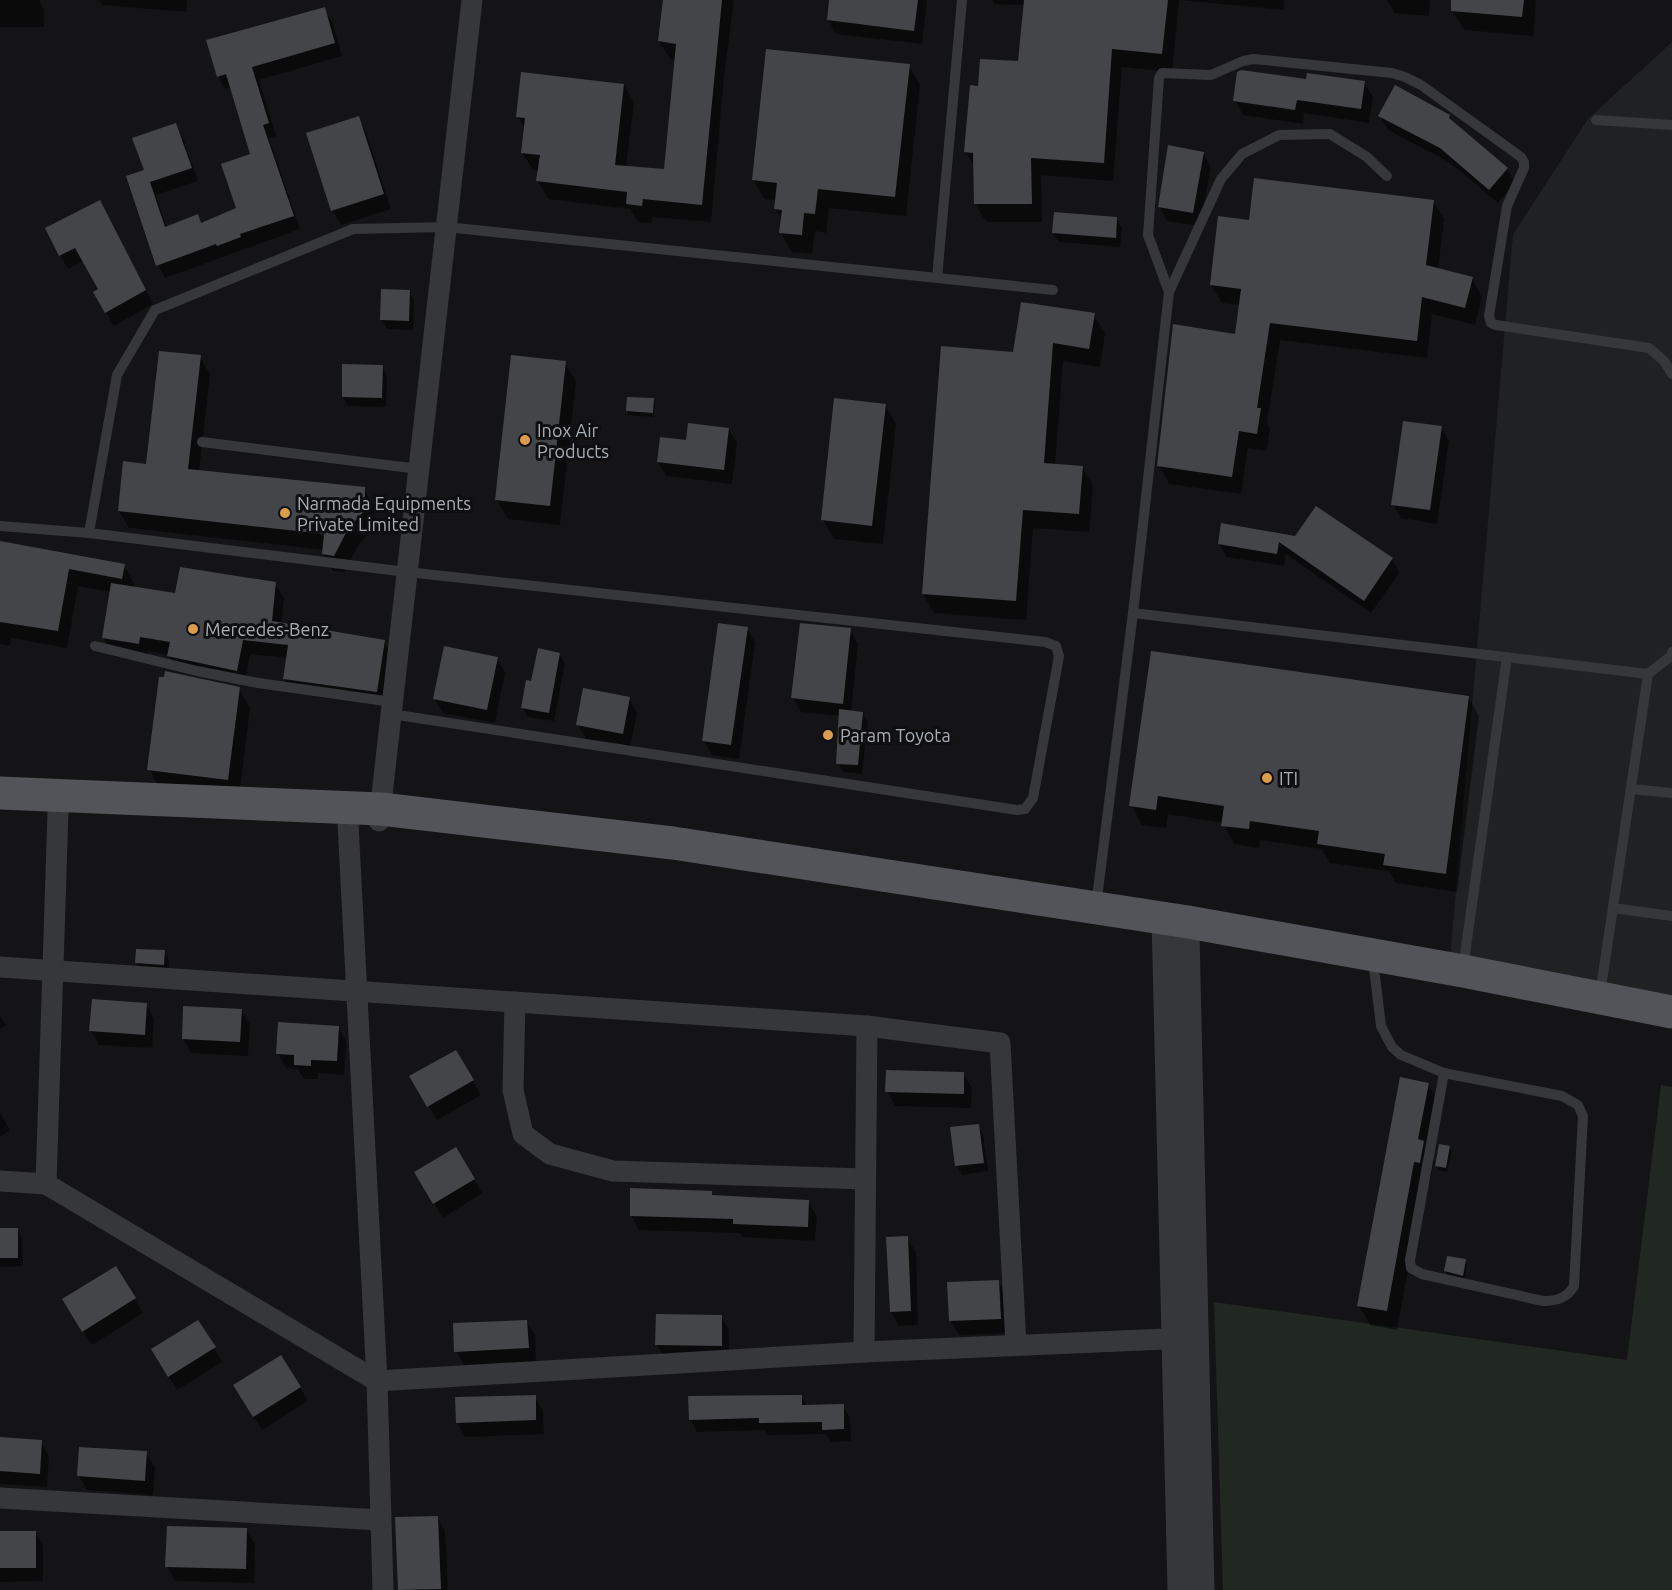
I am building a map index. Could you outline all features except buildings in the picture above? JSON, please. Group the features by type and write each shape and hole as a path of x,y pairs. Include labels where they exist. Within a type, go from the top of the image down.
{"main road":[{"path":"0,793 369,818 672,854 1095,913 1463,971 1672,1023"},
{"path":"0,811 369,818"},
{"path":"1176,926 1374,968 1598,1004 1672,1012"}],"street":[{"path":"383,1590 377,1381 356,991 369,818 392,708 472,0"},
{"path":"46,1184 58,811"},
{"path":"1176,926 1186,1338 1201,1590"},
{"path":"0,967 867,1026 1000,1043 1016,1345"},
{"path":"515,1002 513,1089 523,1134 550,1154 613,1171 866,1179"},
{"path":"864,1352 867,1026"},
{"path":"0,1181 46,1184 377,1381 864,1352 1186,1338"},
{"path":"1181,1590 1186,1338"},
{"path":"0,1498 380,1520"}],"lane":[{"path":"937,278 962,0"},
{"path":"1169,292 1148,235 1159,78 1162,73 1211,75 1243,61 1254,59 1392,73 1421,85 1521,157 1524,162 1524,168 1507,206 1489,316 1491,323 1496,326 1649,348 1664,361 1672,374"},
{"path":"1596,120 1672,125"},
{"path":"1095,913 1133,613 1169,292 1221,179 1242,154 1279,135 1330,134 1367,157 1387,176"},
{"path":"89,532 117,375 155,310 353,229 446,227 1053,290"},
{"path":"202,442 419,469"},
{"path":"0,526 89,532 407,572 1045,642 1056,645 1059,656 1033,798 1024,809 1017,810 392,708 197,671 95,646"},
{"path":"1133,613 1648,674"},
{"path":"1598,1004 1648,674 1672,654"},
{"path":"1463,971 1507,657"},
{"path":"1631,789 1672,793"},
{"path":"1613,908 1672,916"},
{"path":"1374,968 1381,1026 1392,1047 1410,1060 1444,1072 1562,1096 1578,1105 1583,1116 1574,1286 1570,1293 1562,1298 1556,1301 1543,1301 1422,1274 1411,1268 1410,1260 1444,1072"}],"shaded area":[{"path":"1672,42 1672,1004 1449,970 1513,234 1588,119"},
{"path":"1661,1085 1672,1087 1672,1590 1223,1590 1214,1302 1627,1360"}],"place":[{"name":"Inox Air Products","path":"525,440"},
{"name":"Narmada Equipments Private Limited","path":"285,513"},
{"name":"Mercedes-Benz","path":"193,629"},
{"name":"Param Toyota","path":"828,735"},
{"name":"ITI","path":"1267,778"}]}
